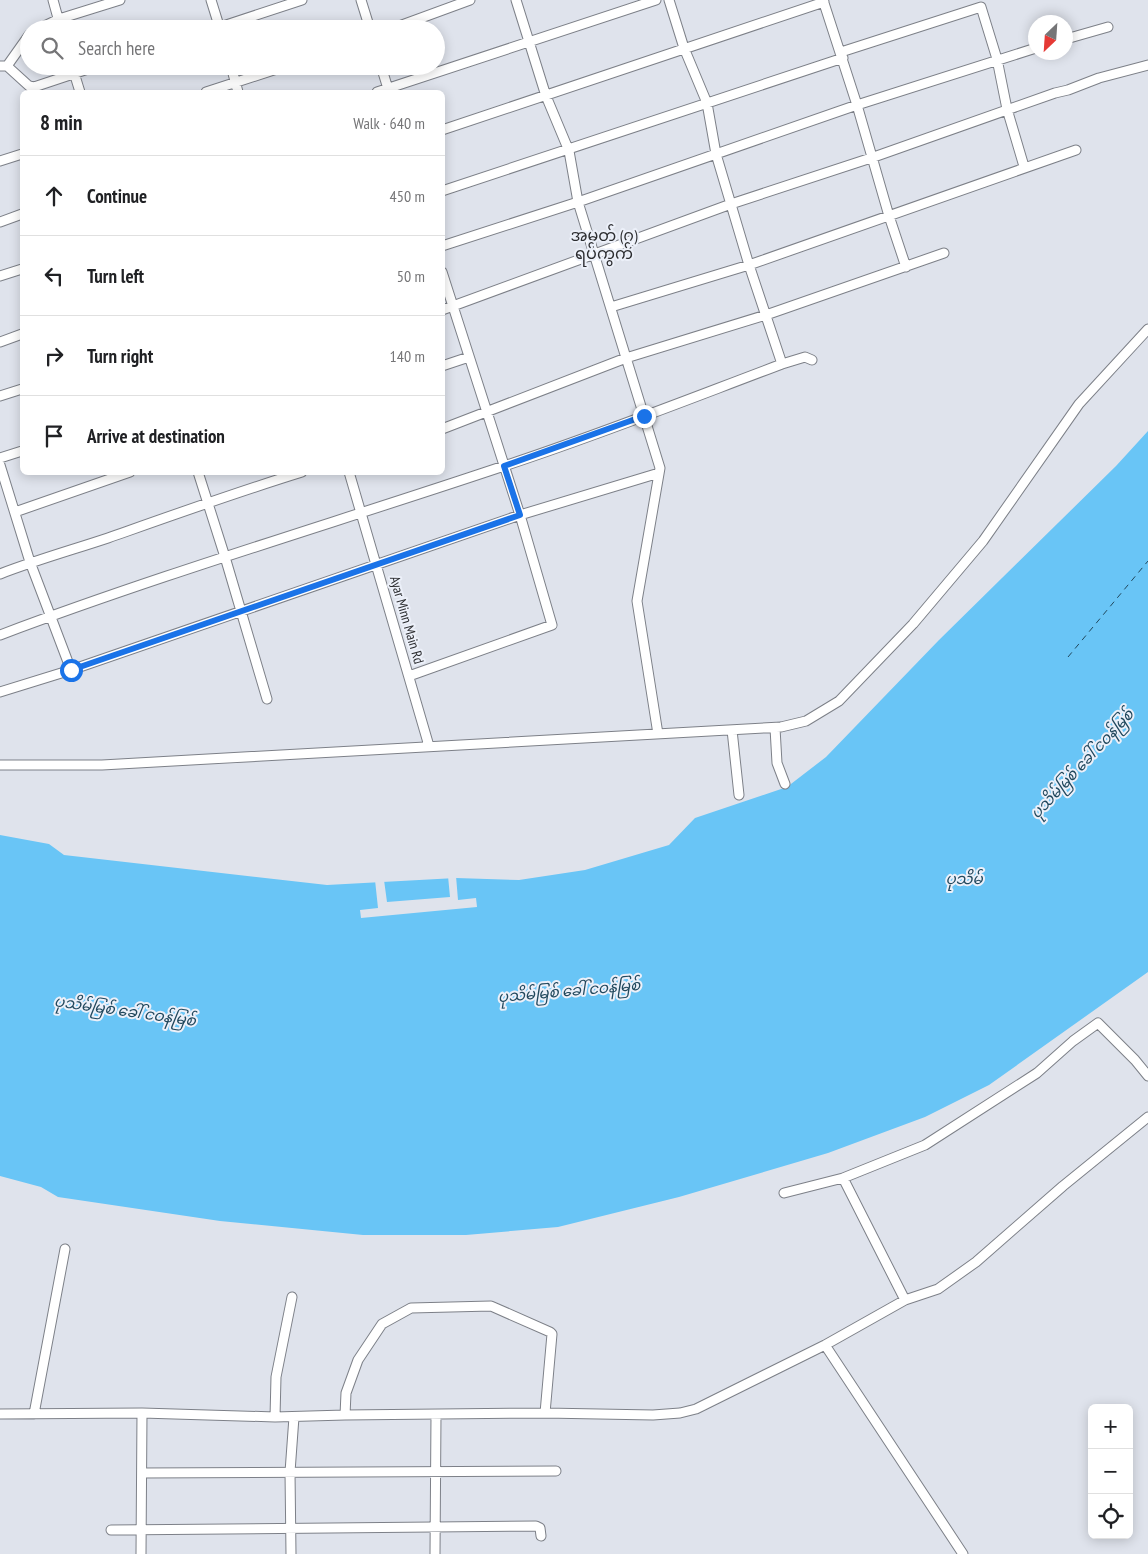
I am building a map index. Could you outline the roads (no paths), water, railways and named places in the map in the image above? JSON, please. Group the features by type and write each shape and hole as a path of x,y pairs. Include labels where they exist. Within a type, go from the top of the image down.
{"street":[{"path":"53,0 59,20"},
{"path":"70,20 120,0"},
{"path":"211,0 216,20"},
{"path":"242,20 302,0"},
{"path":"361,0 367,20"},
{"path":"416,20 470,0"},
{"path":"516,0 546,96 568,151 578,202 660,468 636,601 658,734"},
{"path":"445,70 656,0"},
{"path":"669,0 684,48 707,103 716,154 749,265 782,364"},
{"path":"445,129 824,1 906,267"},
{"path":"445,191 568,151 981,7 997,59 1007,109 1023,163"},
{"path":"1073,37 1108,27"},
{"path":"20,46 4,66 29,86 34,87 62,75"},
{"path":"445,245 578,202 857,105 1028,50"},
{"path":"445,309 731,204 871,158 1099,78 1148,65"},
{"path":"75,75 79,90"},
{"path":"234,75 238,90"},
{"path":"213,90 260,75"},
{"path":"384,75 388,90 431,75"},
{"path":"611,307 749,265 1076,150"},
{"path":"0,161 20,155"},
{"path":"0,222 20,215"},
{"path":"445,427 626,358 766,315 944,253"},
{"path":"0,276 20,270"},
{"path":"409,676 552,625 488,412 445,282"},
{"path":"0,765 102,765 775,728 806,721 839,701 913,624 983,541 1079,404 1148,329"},
{"path":"0,342 20,335"},
{"path":"445,365 469,357"},
{"path":"0,635 225,557 504,466 782,364 805,357 812,360"},
{"path":"0,396 20,390"},
{"path":"0,458 20,452"},
{"path":"0,465 30,562 71,670"},
{"path":"0,692 71,670 520,515 659,473"},
{"path":"15,512 121,475"},
{"path":"199,475 242,611 267,699"},
{"path":"0,574 207,502 292,475"},
{"name":"Ayar Minn Main Rd","path":"350,475 429,746"},
{"path":"775,728 776,763 785,784"},
{"path":"732,730 739,796"},
{"path":"784,1193 843,1178 925,1145 1037,1073 1073,1041 1098,1023 1135,1060 1148,1076"},
{"path":"0,1414 142,1413 275,1418 345,1415 653,1414 680,1413 696,1409 825,1345 905,1300 938,1290 976,1262 1063,1186 1148,1117"},
{"path":"843,1178 905,1300"},
{"path":"34,1414 65,1249"},
{"path":"275,1418 276,1377 292,1297"},
{"path":"345,1415 346,1393 358,1360 382,1324 411,1308 491,1306 552,1334 546,1413"},
{"path":"825,1345 963,1554"},
{"path":"141,1554 142,1413"},
{"path":"435,1554 436,1415"},
{"path":"292,1554 290,1472 294,1417"},
{"path":"142,1473 556,1470"},
{"path":"110,1530 536,1526 540,1528 541,1536"}],"water":[{"name":"ပုသိမ်","path":"1148,431 1148,972 989,1085 925,1117 828,1153 679,1197 558,1227 466,1235 363,1235 220,1221 58,1197 41,1187 0,1176 0,835 49,844 64,855 327,885 456,878 519,880 585,870 669,845 695,818 787,787 826,757 939,640 1116,466"}],"district":[{"name":"အမှတ် (၇) ရပ်ကွက်","path":"604,244"}],"water label":[{"name":"ပုသိမ်မြစ် ခေါ် ငဝန်မြစ်","path":"1082,764"},
{"name":"ပုသိမ်မြစ် ခေါ် ငဝန်မြစ်","path":"569,991"},
{"name":"ပုသိမ်မြစ် ခေါ် ငဝန်မြစ်","path":"125,1011"}]}
